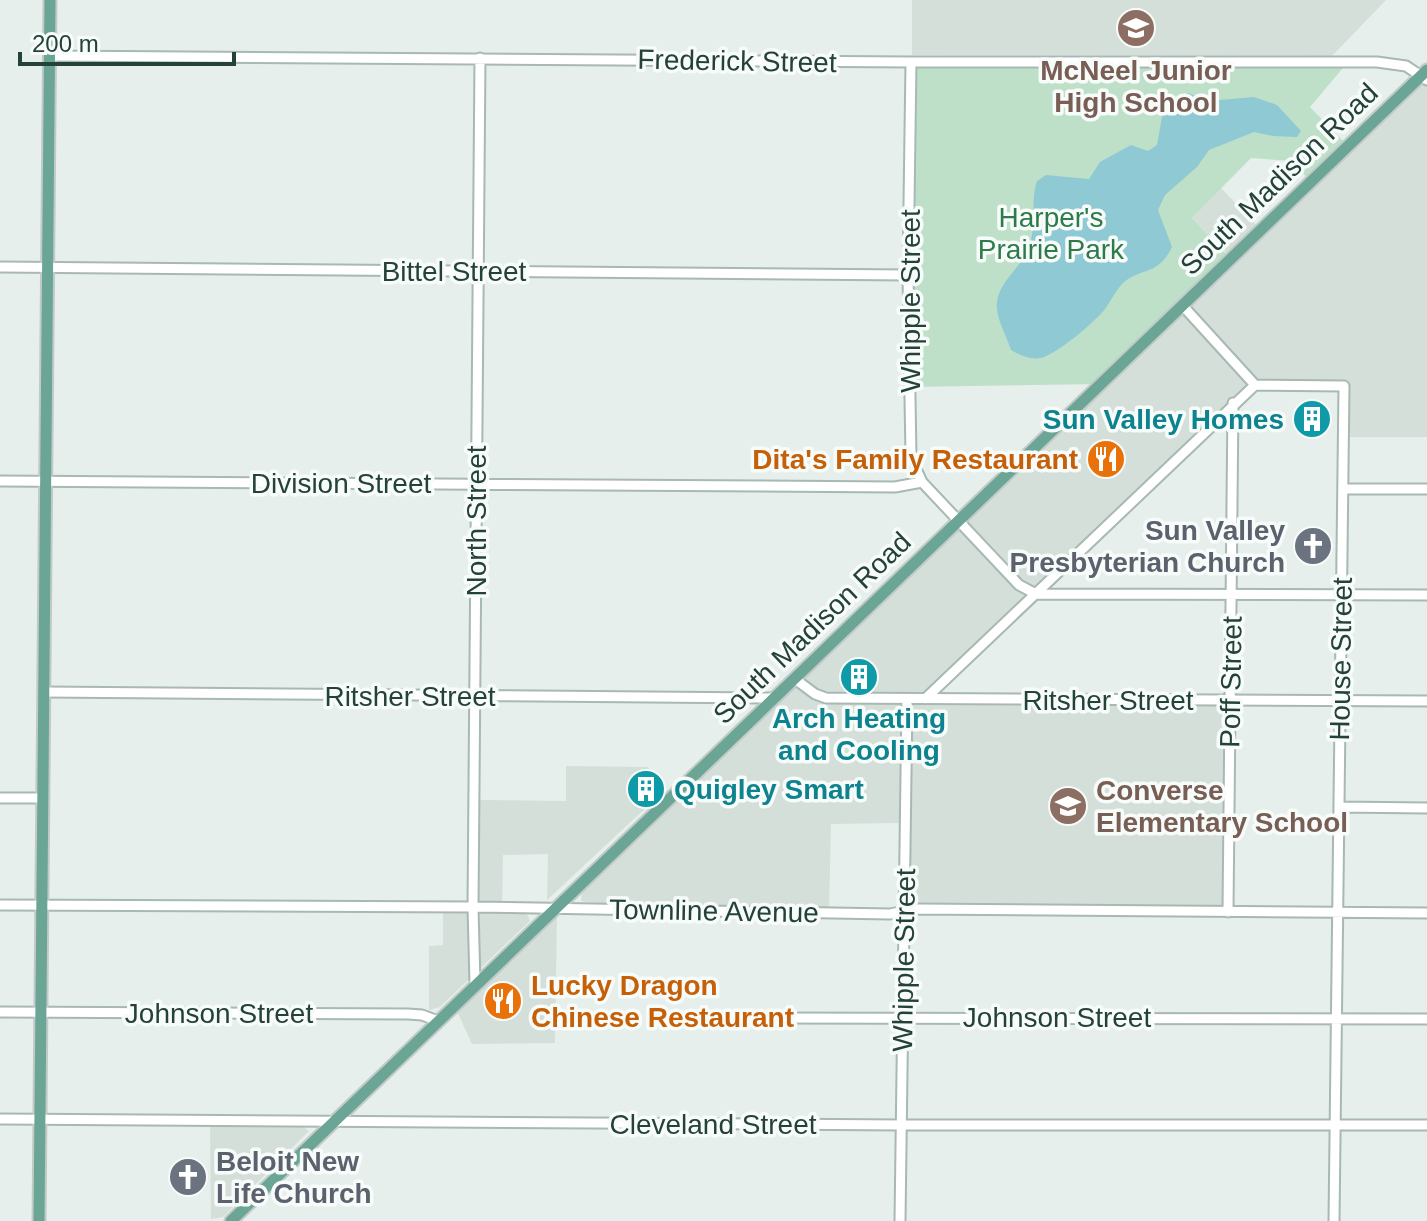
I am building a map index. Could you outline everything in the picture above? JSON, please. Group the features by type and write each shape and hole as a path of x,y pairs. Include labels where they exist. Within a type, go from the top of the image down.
{"main road":[{"path":"39,1221 50,0"},
{"name":"South Madison Road","path":"231,1221 1425,75"}],"street":[{"name":"Frederick Street","path":"50,56 1377,62 1400,64 1425,75"},
{"name":"North Street","path":"475,984 473,907 480,58"},
{"name":"Whipple Street","path":"911,62 908,275 911,458 915,473 922,482 1019,585 1036,594"},
{"name":"Bittel Street","path":"0,267 908,275"},
{"path":"925,699 1255,385 1183,306"},
{"name":"House Street","path":"1255,385 1344,386 1334,1221"},
{"name":"Poff Street","path":"1228,912 1233,403"},
{"name":"Division Street","path":"0,481 895,487 922,482"},
{"path":"1343,489 1427,489"},
{"path":"1036,594 1427,595"},
{"name":"Ritsher Street","path":"795,679 826,698 1427,701"},
{"name":"Ritsher Street","path":"45,692 775,698"},
{"name":"Whipple Street","path":"900,1221 907,699"},
{"path":"0,798 43,798"},
{"path":"1339,807 1427,808"},
{"name":"Townline Avenue","path":"0,905 473,907 890,914 904,911 1427,913"},
{"name":"Johnson Street","path":"0,1012 408,1014 438,1021"},
{"name":"Johnson Street","path":"687,1018 1427,1019"},
{"name":"Cleveland Street","path":"0,1119 1427,1125"}],"shaded area":[{"name":"McNeel Junior High School","path":"912,0 1386,0 1332,56 912,55"},
{"path":"1427,79 1427,437 1348,437 1347,380 1262,380 1244,387 926,692 902,692 899,823 831,824 829,910 610,906 581,901 582,892 1124,370 1231,258 1192,218 1220,187 1261,230"},
{"name":"Converse Elementary School","path":"907,699 1231,701 1228,912 904,911"},
{"path":"566,766 648,767 666,789 547,900 548,854 503,855 502,911 526,912 530,921 440,1007 429,1010 429,946 443,945 443,913 478,912 477,800 566,801"},
{"path":"557,914 555,1043 472,1044 456,1009"},
{"path":"210,1125 302,1126 309,1131 223,1217 211,1219"}],"green space":[{"name":"Harper's Prairie Park","path":"911,62 1348,62 1310,107 1348,146 1311,182 1292,161 1251,158 1192,218 1231,259 1101,384 910,387"}],"water":[{"path":"1188,93 1208,101 1254,97 1277,105 1301,131 1297,137 1254,132 1209,150 1197,167 1165,195 1158,210 1172,247 1161,263 1123,283 1100,315 1048,355 1025,357 1011,350 999,319 997,300 1004,284 1029,248 1037,181 1046,175 1089,179 1100,162 1131,145 1148,151 1157,145 1162,117 1169,102"}],"place":[{"name":"McNeel Junior High School","path":"1136,28"},
{"name":"Sun Valley Homes","path":"1312,419"},
{"name":"Dita's Family Restaurant","path":"1106,459"},
{"name":"Sun Valley Presbyterian Church","path":"1313,546"},
{"name":"Arch Heating and Cooling","path":"859,677"},
{"name":"Quigley Smart","path":"646,789"},
{"name":"Converse Elementary School","path":"1068,806"},
{"name":"Lucky Dragon Chinese Restaurant","path":"503,1001"},
{"name":"Beloit New Life Church","path":"188,1177"}]}
